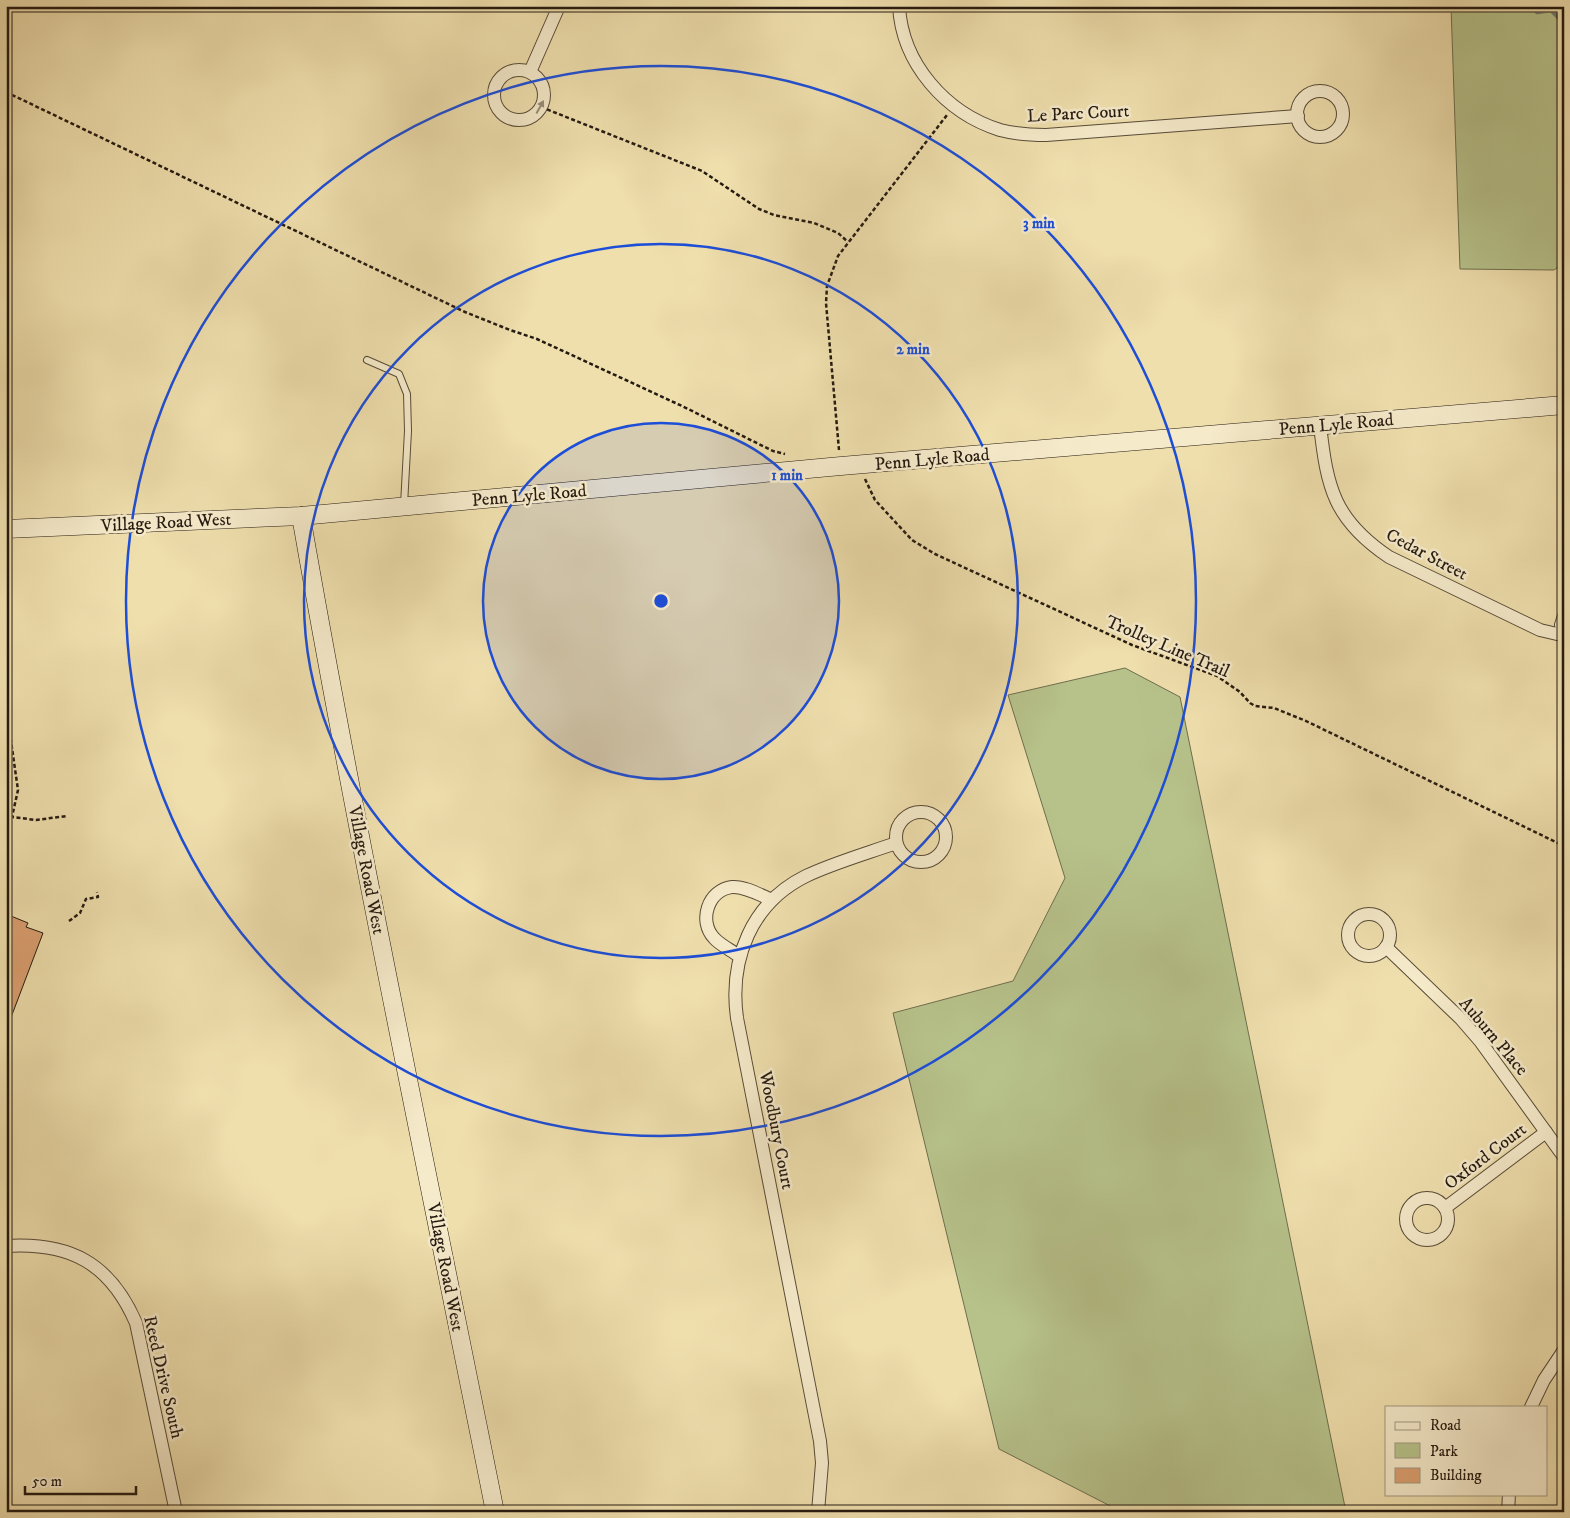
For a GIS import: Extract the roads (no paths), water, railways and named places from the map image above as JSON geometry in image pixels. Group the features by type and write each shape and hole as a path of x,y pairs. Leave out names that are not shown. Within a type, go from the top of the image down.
{"street":[{"path":"530,72 559,6"},
{"name":"Le Parc Court","path":"900,6 905,36 914,58 925,77 941,96 954,106 979,122 1001,130 1025,135 1046,135 1298,116"},
{"path":"522,70 530,72 538,78 543,86 544,99 534,116 516,121 502,114 496,106 494,89 497,82 503,76 512,71 522,70"},
{"name":"Penn Lyle Road","path":"301,516 841,466 1564,405"},
{"name":"Cedar Street","path":"1320,425 1325,469 1330,489 1340,509 1368,543 1388,557 1540,630 1563,634 1561,625 1564,616"},
{"name":"Village Road West","path":"6,529 301,516 320,632 496,1512"},
{"path":"916,812 931,814 940,820 946,834 943,850 937,857 928,862 919,862 906,858 896,843 897,828 902,820 916,812"},
{"name":"Woodbury Court","path":"818,1512 822,1463 820,1441 737,1018 734,1000 735,978 739,956 751,929 758,916 772,900 806,876 896,843"},
{"path":"739,956 712,937 707,928 706,917 708,907 713,898 722,891 732,887 743,888 772,900"},
{"name":"Auburn Place","path":"1386,948 1460,1019 1480,1041 1564,1157"},
{"name":"Oxford Court","path":"1445,1208 1546,1132"},
{"name":"Reed Drive South","path":"6,1246 31,1245 51,1247 68,1252 88,1262 106,1276 126,1300 136,1323 176,1512"},
{"path":"1531,1406 1544,1380 1564,1350"},
{"path":"1508,1512 1510,1496"}],"lane":[{"path":"366,360 399,374 407,394 408,431 404,506"}],"waterway":[{"path":"1532,6 1537,12 1551,10 1564,23"}]}
